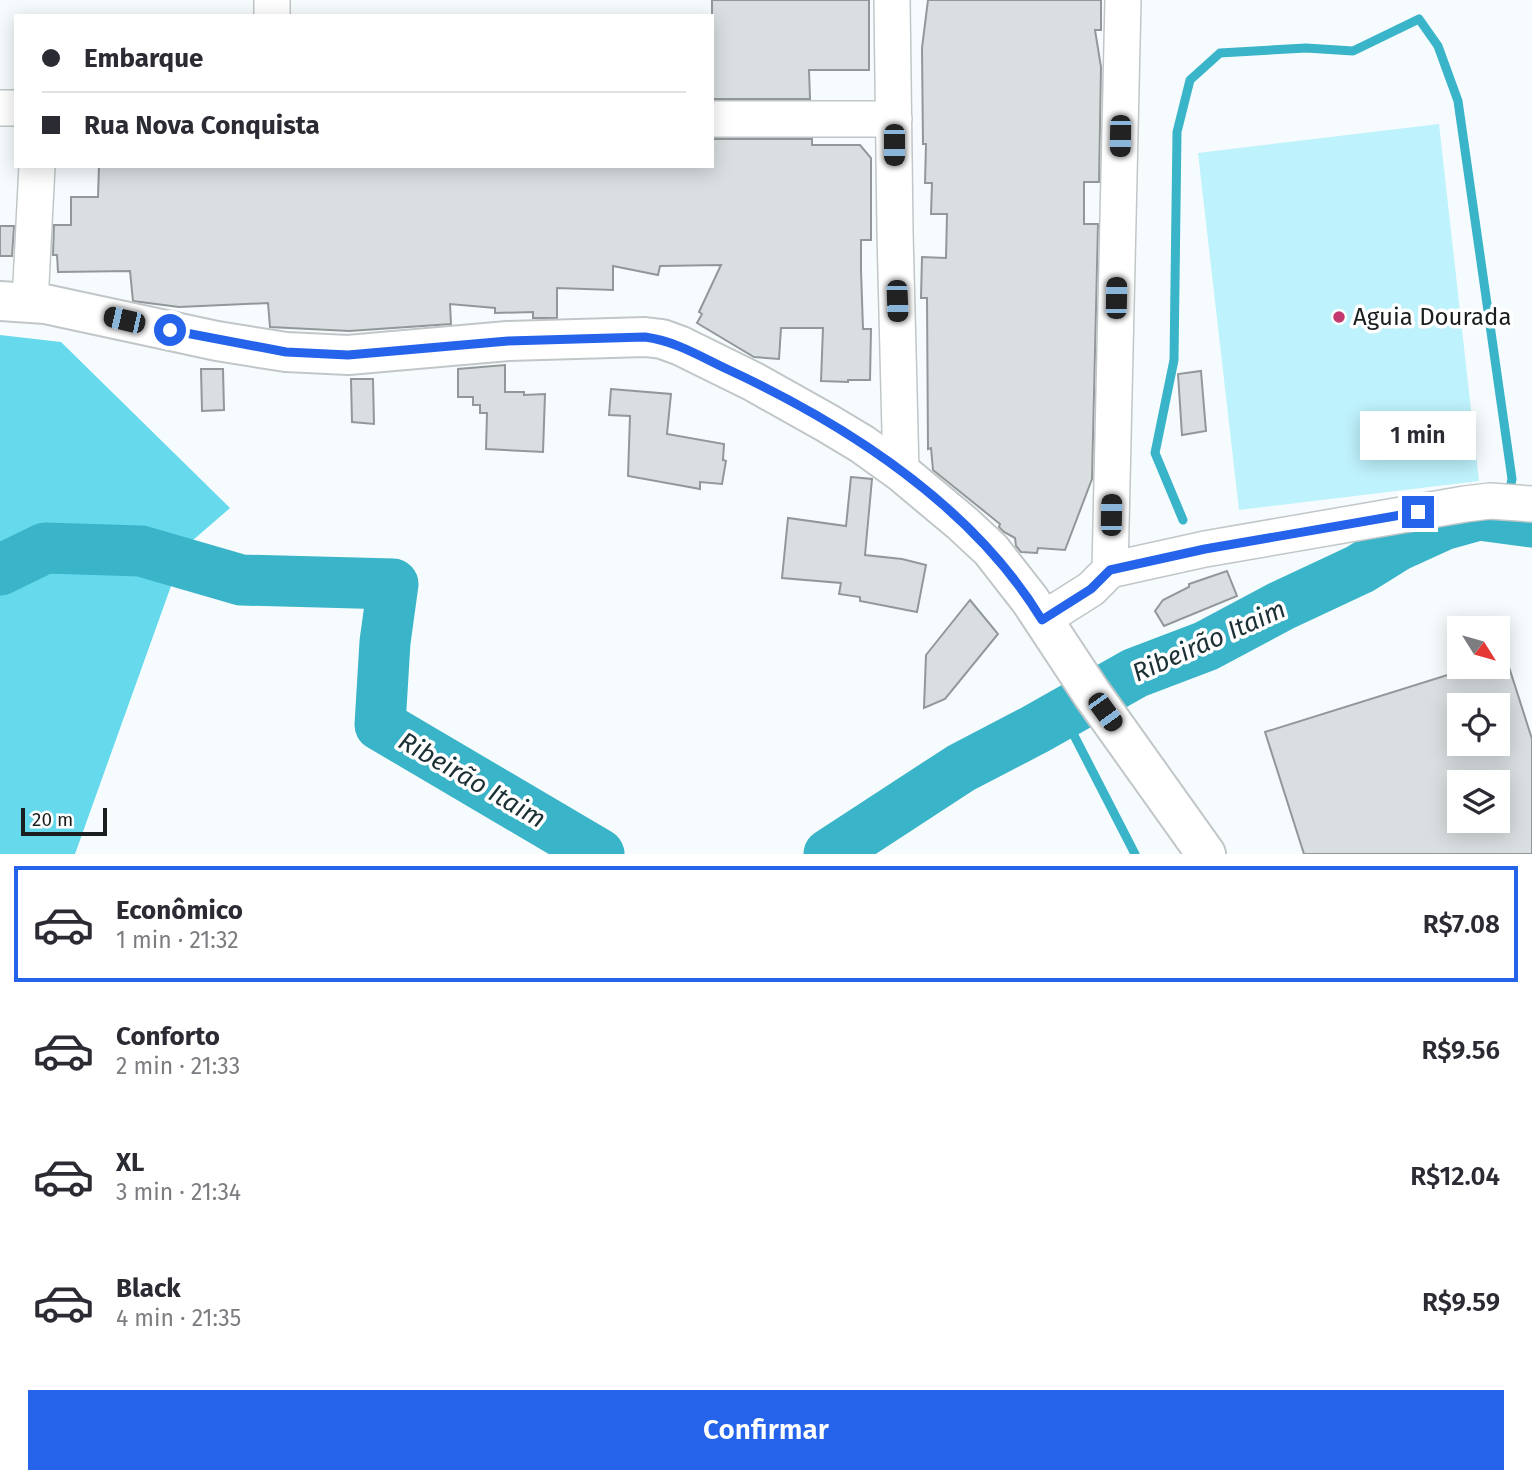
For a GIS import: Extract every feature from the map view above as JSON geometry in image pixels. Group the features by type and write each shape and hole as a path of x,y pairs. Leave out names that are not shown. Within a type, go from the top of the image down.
{"main road":[{"path":"15,302 45,303 217,341 286,352 348,355 508,341 645,337 681,346 754,382 862,444 901,472 991,550 1030,600 1206,854"}],"street":[{"path":"892,0 901,472"},
{"path":"1110,570 1123,0"},
{"path":"714,119 894,119"},
{"path":"15,302 37,168"},
{"path":"1042,620 1091,589 1110,570 1205,549 1465,504 1490,501 1532,504"}],"shaded area":[{"name":"Aguia Dourada","path":"1439,124 1479,481 1239,510 1198,153"},
{"path":"0,335 61,342 230,508 185,547 75,854 0,854"}],"building":[{"path":"712,0 869,0 869,70 809,70 810,99 714,99"},
{"path":"928,0 1101,0 1101,30 1095,30 1101,67 1099,182 1084,182 1084,224 1098,224 1092,479 1065,550 1038,548 1037,553 1021,552 1016,546 1015,538 1004,532 999,527 1000,524 933,470 931,448 928,449 927,298 921,298 922,257 946,258 947,214 931,214 932,183 925,183 922,48"},
{"path":"714,139 812,139 812,145 860,145 871,158 871,240 861,240 863,329 871,329 870,380 821,381 823,328 781,328 779,359 754,357 697,323 702,314 699,312 721,265 660,266 658,275 613,266 613,290 557,288 557,318 533,318 533,312 495,313 495,308 450,304 451,324 349,331 270,327 268,303 179,307 133,301 130,271 58,272 57,255 53,255 54,225 71,225 71,197 98,197 99,168 714,168"},
{"path":"0,226 14,226 12,256 0,256"},
{"path":"505,365 505,392 545,394 543,452 486,449 487,413 480,413 480,405 473,405 473,397 458,397 458,369"},
{"path":"201,369 223,369 224,410 202,411"},
{"path":"1201,371 1206,431 1182,435 1178,374"},
{"path":"351,379 373,379 374,424 352,422"},
{"path":"611,389 671,394 667,434 724,444 723,460 726,461 722,484 700,482 700,489 628,476 630,416 609,415"},
{"path":"851,477 872,479 865,555 926,565 917,612 839,594 841,583 782,578 788,518 846,526"},
{"path":"1227,571 1237,596 1164,626 1155,611 1163,600 1189,587 1189,584"},
{"path":"970,600 998,634 945,699 924,708 926,655"},
{"path":"1510,670 1532,739 1532,854 1304,854 1265,732 1447,675 1447,679 1510,679"}],"waterway":[{"path":"1183,520 1155,453 1174,360 1177,132 1190,80 1220,53 1306,48 1353,51 1419,19 1438,46 1458,101 1512,479 1509,494"},
{"name":"Ribeirão Itaim","path":"829,854 961,768 1135,673 1206,646 1281,606 1360,569 1397,546 1443,525 1479,515 1532,522"},
{"name":"Ribeirão Itaim","path":"0,570 45,548 141,551 241,580 393,584 385,642 380,725 599,854"},
{"path":"1063,714 1135,854"}],"place":[{"name":"Aguia Dourada","path":"1339,317"}],"route":[{"path":"170,330 286,352 348,355 508,341 645,337 681,346 828,423 901,472 991,550 1042,620 1091,589 1110,570 1205,549 1418,512"}]}
